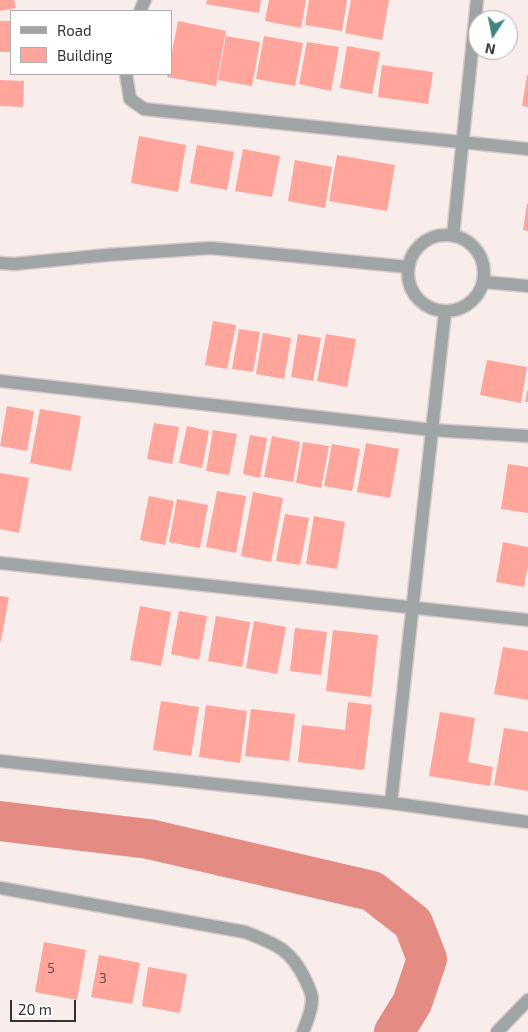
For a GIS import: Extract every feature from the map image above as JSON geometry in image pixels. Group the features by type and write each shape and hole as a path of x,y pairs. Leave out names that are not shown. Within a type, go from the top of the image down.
{"street":[{"path":"453,236 477,0"},
{"path":"126,75 130,99 144,109 528,149"},
{"path":"441,235 453,236 465,240 474,247 481,257 484,269 484,282 470,304 458,310 445,312 432,309 421,302 413,292 408,280 408,267 412,255 429,238 441,235"},
{"path":"0,263 14,264 211,248 408,267"},
{"path":"484,282 528,286"},
{"path":"391,803 445,312"},
{"path":"0,381 432,430 528,436"},
{"path":"0,563 528,620"},
{"path":"0,762 391,803 528,822"},
{"path":"0,888 245,932 270,941 294,960 312,996 310,1014 303,1032"},
{"path":"497,1032 528,1000"}],"building":[{"path":"0,0 14,0 16,8 0,11"},
{"path":"207,0 261,0 259,13 206,4"},
{"path":"269,0 306,0 301,28 265,21"},
{"path":"309,0 347,0 342,31 305,25"},
{"path":"351,0 389,0 382,40 345,33"},
{"path":"0,21 10,21 10,52 0,52"},
{"path":"178,21 226,31 216,86 167,77 168,75 172,75 172,52"},
{"path":"226,36 260,42 252,86 218,80"},
{"path":"264,36 303,43 295,86 256,79"},
{"path":"307,42 339,47 331,91 299,84"},
{"path":"347,46 380,52 372,94 340,88"},
{"path":"382,65 433,72 428,104 378,97"},
{"path":"528,75 528,107 522,106"},
{"path":"0,80 24,81 23,107 0,106"},
{"path":"139,136 186,145 178,192 131,183"},
{"path":"197,145 234,152 227,190 190,183"},
{"path":"243,149 280,156 272,197 235,191"},
{"path":"337,155 395,165 387,211 329,201"},
{"path":"295,160 332,167 325,208 288,201"},
{"path":"528,204 528,231 523,230"},
{"path":"213,321 236,325 227,369 205,365"},
{"path":"239,329 260,332 253,372 232,369"},
{"path":"263,333 291,338 284,379 256,374"},
{"path":"298,334 321,338 313,381 291,377"},
{"path":"326,334 356,339 347,387 317,381"},
{"path":"487,360 527,367 521,403 480,395"},
{"path":"527,391 528,402 525,402"},
{"path":"7,406 34,411 27,451 0,446"},
{"path":"40,409 81,416 71,471 30,463"},
{"path":"154,423 179,427 172,464 147,459"},
{"path":"187,426 209,431 202,468 179,463"},
{"path":"213,430 237,434 229,475 206,471"},
{"path":"250,435 267,438 260,478 243,474"},
{"path":"272,436 300,442 293,482 264,477"},
{"path":"303,442 329,446 321,488 296,483"},
{"path":"366,443 399,449 390,498 357,492"},
{"path":"332,444 360,449 352,491 324,486"},
{"path":"508,464 528,467 528,513 501,509"},
{"path":"0,473 29,478 19,533 0,529"},
{"path":"217,491 246,496 236,553 206,547"},
{"path":"253,492 283,498 271,562 241,556"},
{"path":"149,496 174,501 165,545 140,540"},
{"path":"177,499 208,505 200,548 169,542"},
{"path":"285,514 309,518 300,565 276,561"},
{"path":"314,516 345,522 337,569 306,564"},
{"path":"503,542 528,547 528,565 524,587 496,582"},
{"path":"0,596 9,597 1,641 0,641"},
{"path":"140,606 171,612 161,666 130,660"},
{"path":"179,611 207,616 199,660 171,654"},
{"path":"216,616 250,622 242,667 208,661"},
{"path":"254,621 286,627 277,674 246,668"},
{"path":"295,628 327,632 321,675 290,671"},
{"path":"333,630 378,635 371,697 326,691"},
{"path":"503,647 528,651 528,700 494,694"},
{"path":"161,701 199,707 191,756 153,750"},
{"path":"348,702 372,705 364,770 298,762 302,725 345,730"},
{"path":"206,705 247,711 240,763 199,757"},
{"path":"251,709 295,714 289,761 245,756"},
{"path":"440,712 475,718 468,762 493,767 490,786 429,776"},
{"path":"504,728 528,732 528,791 494,785"},
{"path":"44,942 86,950 77,1000 35,992"},
{"path":"99,955 140,963 132,1004 91,997"},
{"path":"148,967 187,974 180,1013 142,1006"}],"waterway":[{"path":"0,821 149,839 372,891 413,923 427,959 412,1003 394,1032"}]}
